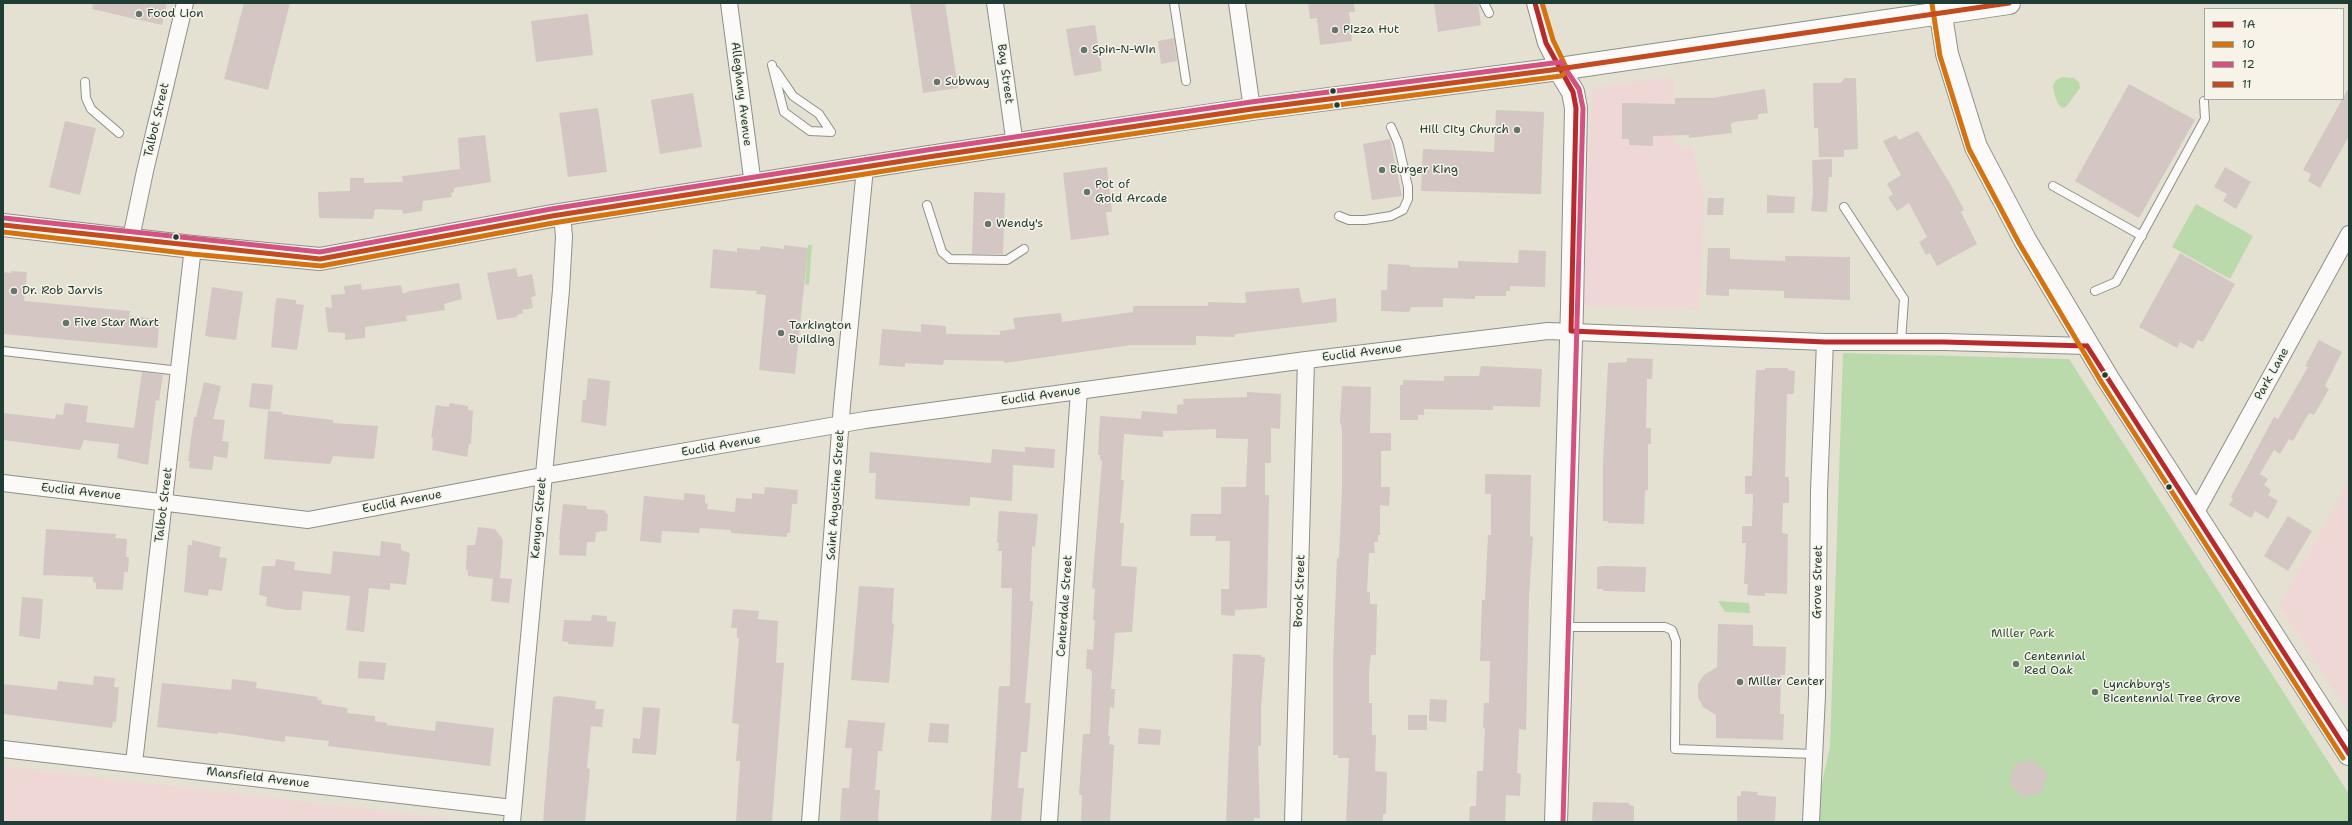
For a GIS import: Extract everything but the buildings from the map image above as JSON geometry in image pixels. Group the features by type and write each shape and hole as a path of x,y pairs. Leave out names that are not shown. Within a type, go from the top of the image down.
{"main road":[{"path":"3,225 131,238 193,247 320,259 562,214 1252,109 1559,69 1940,8 2009,3"},
{"path":"1940,8 1947,54 1976,147 2025,240 2087,346 2349,754"},
{"path":"1556,822 1563,627 1576,108 1573,92 1559,69"}],"street":[{"name":"Talbot Street","path":"131,238 185,3"},
{"name":"Alleghany Avenue","path":"729,3 753,185"},
{"name":"Bay Street","path":"995,3 1015,145"},
{"path":"1237,3 1252,109"},
{"path":"1535,3 1546,43 1559,69"},
{"name":"Saint Augustine Street","path":"810,822 841,425 865,168"},
{"name":"Kenyon Street","path":"512,815 542,476 561,290 564,237 562,214"},
{"name":"Park Lane","path":"2194,514 2349,234"},
{"name":"Talbot Street","path":"134,763 193,247"},
{"name":"Euclid Avenue","path":"3,483 165,501 308,520 542,476 841,425 1306,360 1548,331 1825,342 2087,346"},
{"name":"Grove Street","path":"1810,822 1817,695 1819,491 1825,342"},
{"name":"Brook Street","path":"1293,822 1306,360"},
{"name":"Centerdale Street","path":"1049,822 1079,391"},
{"name":"Mansfield Avenue","path":"3,749 134,763 512,815"}],"lane":[{"path":"1174,3 1186,81"},
{"path":"1484,3 1489,13"},
{"path":"772,66 793,96 818,114 831,132 810,131 784,112 772,66"},
{"path":"85,82 86,98 91,109 119,133"},
{"path":"2095,291 2116,282 2205,119 2204,100"},
{"path":"1339,216 1349,220 1365,220 1391,216 1403,210 1408,199 1408,187 1398,143 1391,127"},
{"path":"2053,186 2142,236"},
{"path":"927,205 942,252 950,259 1007,260 1024,249"},
{"path":"1844,207 1904,299 1900,342"},
{"path":"3,351 180,371"},
{"path":"1563,627 1665,627 1672,630 1676,641 1674,749 1814,754"}],"shaded area":[{"path":"1673,77 1674,144 1693,149 1704,197 1700,310 1583,306 1592,90 1609,85"},
{"path":"2349,480 2349,714 2279,606"},
{"path":"3,766 477,822 3,822"}],"green space":[{"path":"2062,77 2074,78 2079,82 2080,88 2066,107 2062,108 2058,104 2053,86 2056,80"},
{"path":"2196,204 2253,236 2230,279 2172,247"},
{"path":"808,245 812,245 809,285 805,284"},
{"name":"Miller Park","path":"1843,353 2069,359 2349,794 2349,822 1816,822 1816,811 1830,746"},
{"path":"1718,601 1749,603 1750,613 1725,612"}],"transit line":[{"name":"1A","path":"1535,3 1546,43 1573,92 1576,108 1571,331"},
{"name":"10","path":"3,232 192,254 321,266 553,223 929,164 1253,116 1561,76 1565,73 1566,67 1553,40 1542,3"},
{"name":"11","path":"3,225 320,259 552,216 928,157 1252,109 1559,69 2009,3"},
{"name":"10","path":"1932,4 1940,56 1969,149 2019,243 2102,383 2343,758"},
{"name":"12","path":"4,218 320,252 551,209 927,150 1251,102 1561,62 1579,89 1583,108 1563,822"},
{"name":"1A","path":"1571,331 1825,342 1944,342 2087,346"},
{"name":"1A","path":"2087,346 2349,754"}],"place":[{"name":"Food Lion","path":"139,14"},
{"name":"Pizza Hut","path":"1335,30"},
{"name":"Spin-N-Win","path":"1084,50"},
{"name":"Subway","path":"937,82"},
{"name":"Hill City Church","path":"1517,130"},
{"name":"Burger King","path":"1382,170"},
{"name":"Pot of Gold Arcade","path":"1087,192"},
{"name":"Wendy's","path":"988,224"},
{"name":"Dr. Rob Jarvis","path":"14,291"},
{"name":"Five Star Mart","path":"66,323"},
{"name":"Tarkington Building","path":"781,333"},
{"name":"Centennial Red Oak","path":"2016,664"},
{"name":"Miller Center","path":"1740,682"},
{"name":"Lynchburg's Bicentennial Tree Grove","path":"2095,692"}]}
